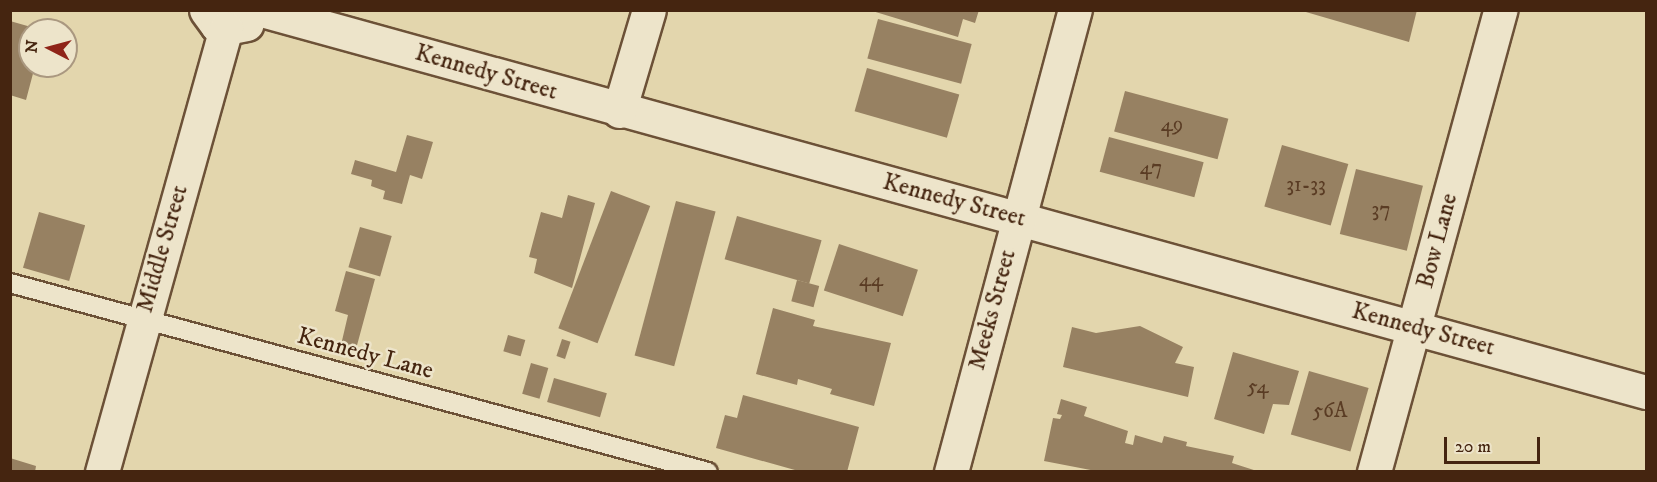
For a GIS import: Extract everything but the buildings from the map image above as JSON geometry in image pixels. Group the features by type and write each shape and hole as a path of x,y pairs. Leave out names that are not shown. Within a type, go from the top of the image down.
{"street":[{"path":"216,19 247,24 257,10"},
{"name":"Kennedy Street","path":"262,10 619,111 1018,218 1647,392"},
{"path":"619,111 649,10"},
{"name":"Meeks Street","path":"951,471 1075,10"},
{"name":"Bow Lane","path":"1374,471 1500,10"},
{"name":"Middle Street","path":"102,471 143,320 216,19"}],"lane":[{"name":"Kennedy Lane","path":"10,283 708,471"}]}
